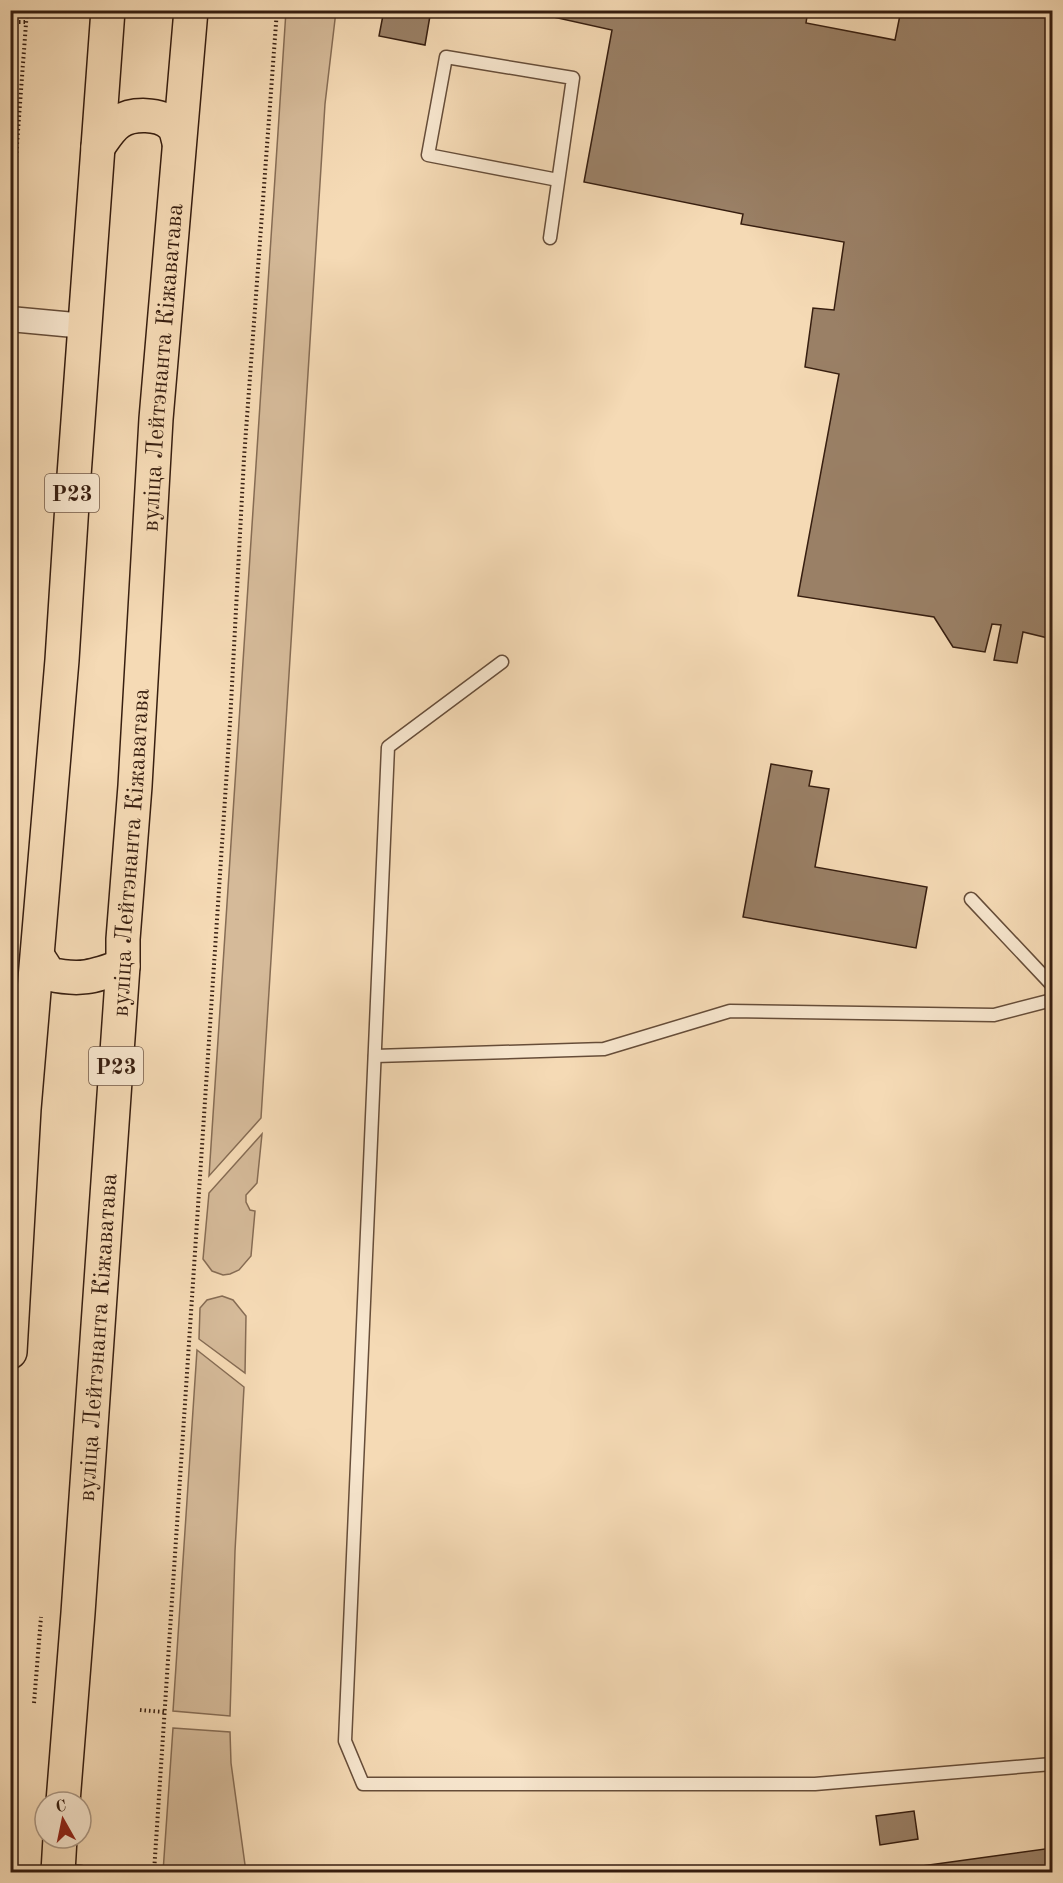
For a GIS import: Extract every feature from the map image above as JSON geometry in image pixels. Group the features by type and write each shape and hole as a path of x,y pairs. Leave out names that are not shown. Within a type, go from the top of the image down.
{"main road":[{"name":"Р23","path":"10,1352 24,1109 63,660 108,10"},
{"name":"вуліца Лейтэнанта Кіжаватава","path":"64,1790 135,786 156,408 191,10"},
{"path":"98,147 117,123 126,118 140,116 152,116 170,123 176,130 179,142"},
{"path":"38,957 49,974 71,979 98,975 123,966"}],"street":[{"path":"10,319 85,326"}],"lane":[{"path":"550,238 573,78 446,57 428,155 558,180"},
{"path":"502,662 388,747 345,1741 363,1784 815,1784 1053,1764"},
{"path":"971,899 1053,985"},
{"path":"375,1056 604,1049 730,1011 994,1015 1053,1000"}],"path":[{"path":"10,238 27,10"},
{"path":"154,1872 229,747 244,458 277,10"},
{"path":"10,22 27,22"},
{"path":"34,1703 41,1617"},
{"path":"140,1710 165,1712"}],"shaded area":[{"path":"286,11 336,11 325,104 261,1118 209,1176"},
{"path":"262,1134 257,1183 246,1195 246,1202 250,1210 255,1211 251,1256 239,1270 223,1275 212,1271 203,1259 209,1193"},
{"path":"222,1296 233,1300 246,1316 245,1373 199,1339 200,1308 207,1300"},
{"path":"197,1350 244,1387 235,1551 230,1716 173,1711"},
{"path":"173,1728 230,1732 231,1763 246,1872 163,1872"}],"building":[{"path":"384,10 431,10 425,45 379,36"},
{"path":"522,10 808,10 806,23 895,40 901,10 1052,10 1052,639 1023,632 1017,663 994,660 1001,625 992,624 985,652 953,647 934,617 798,596 839,374 805,367 813,308 834,310 844,242 741,224 743,214 584,182 612,30"},
{"path":"771,764 812,771 809,786 829,789 815,867 927,887 916,948 743,917"},
{"path":"914,1811 918,1839 880,1845 876,1816"},
{"path":"1052,1848 1052,1872 878,1872"}]}
